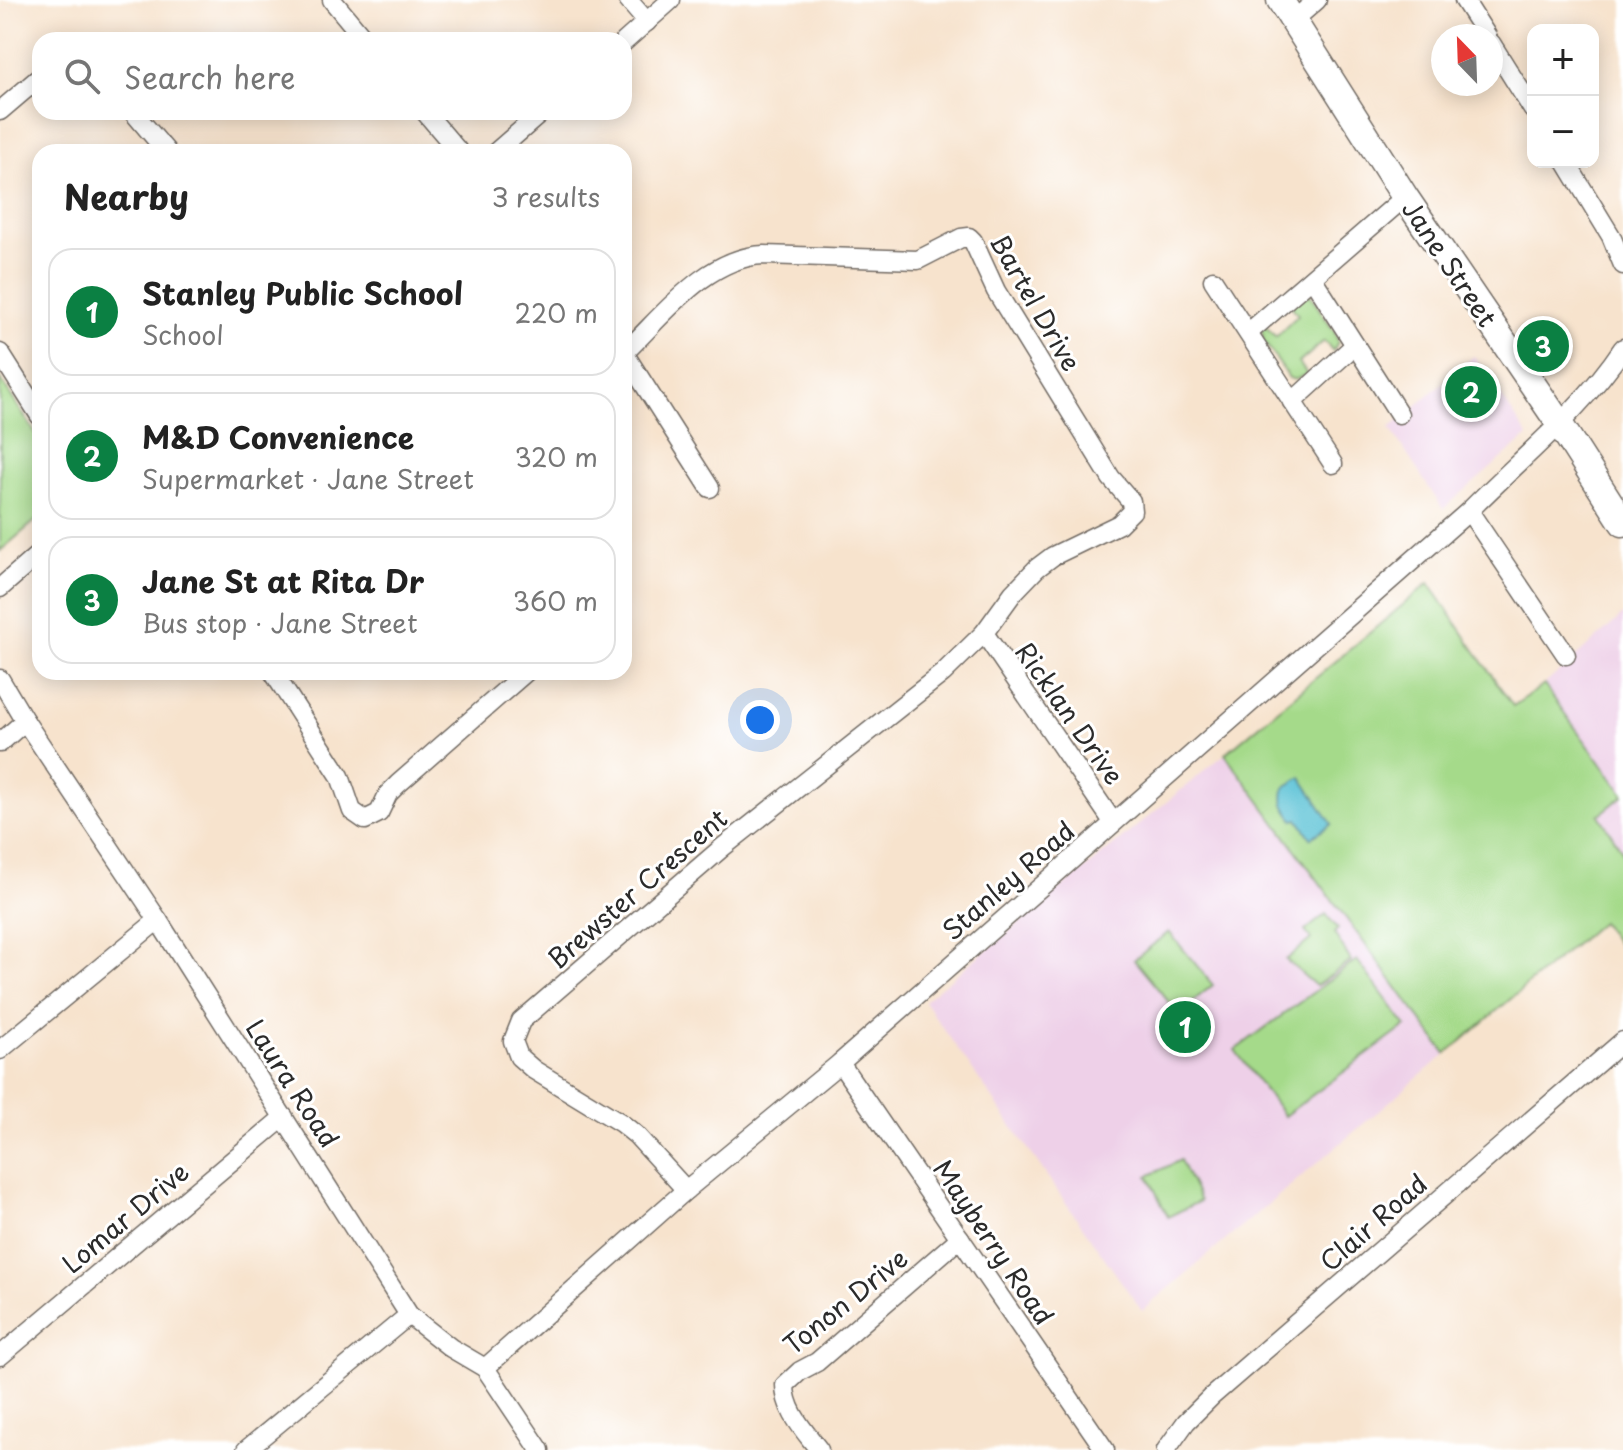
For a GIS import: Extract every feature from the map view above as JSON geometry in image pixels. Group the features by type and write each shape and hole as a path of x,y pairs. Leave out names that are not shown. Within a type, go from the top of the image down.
{"main road":[{"name":"Jane Street","path":"1287,10 1405,197 1623,523"}],"street":[{"path":"332,0 358,32"},
{"path":"628,0 647,22"},
{"path":"632,35 671,0"},
{"path":"1287,10 1317,0"},
{"path":"1464,0 1479,24"},
{"path":"1503,62 1527,100"},
{"path":"0,111 32,84"},
{"path":"140,120 160,144"},
{"path":"432,120 452,144"},
{"path":"505,144 533,120"},
{"path":"1570,168 1611,236 1623,265"},
{"path":"1248,333 1405,197"},
{"name":"Bartel Drive","path":"632,345 699,281 745,257 918,260 969,237 996,291 1111,478 1131,501 1132,511 1119,524 1053,556 1037,568 1013,593 984,633"},
{"path":"1313,279 1399,414"},
{"path":"1213,280 1333,464"},
{"path":"1292,402 1355,345"},
{"name":"Stanley Road","path":"485,1368 686,1190 840,1063 1469,511 1538,447 1606,372 1623,348"},
{"path":"0,353 32,403"},
{"path":"632,366 710,488"},
{"path":"1469,511 1566,655"},
{"path":"0,588 32,560"},
{"name":"Ricklan Drive","path":"984,633 1113,822"},
{"name":"Brewster Crescent","path":"686,1190 636,1135 621,1123 534,1070 519,1057 513,1041 521,1021 723,847 943,673 984,633"},
{"name":"Laura Road","path":"0,679 158,920 409,1315 451,1348 485,1368 540,1450"},
{"path":"278,680 340,776 352,811 365,820 379,813 388,794 398,784 517,680"},
{"path":"0,743 25,721"},
{"path":"0,1050 158,920"},
{"name":"Clair Road","path":"1166,1450 1186,1422 1207,1401 1623,1041"},
{"name":"Mayberry Road","path":"840,1063 1105,1450"},
{"name":"Lomar Drive","path":"0,1356 284,1117"},
{"name":"Tonon Drive","path":"819,1450 790,1412 785,1385 800,1371 817,1362 960,1238"},
{"path":"246,1450 409,1315"}],"shaded area":[{"path":"1474,356 1528,436 1443,509 1390,428"},
{"path":"1623,615 1623,793 1544,685"},
{"path":"1225,754 1446,1054 1142,1311 924,1001"},
{"path":"1623,796 1623,852 1599,814"}],"green space":[{"path":"1307,290 1338,342 1333,351 1324,341 1299,363 1307,374 1295,380 1289,378 1263,340 1262,329 1265,326 1276,337 1298,315 1290,304"},
{"path":"0,379 32,428 32,524 0,551"},
{"path":"1429,583 1513,706 1544,685 1623,793 1599,815 1623,852 1623,952 1601,922 1446,1054 1225,754"},
{"path":"1326,914 1338,929 1334,933 1351,961 1316,986 1286,960 1311,939 1305,931"},
{"path":"1169,932 1213,985 1178,1013 1134,960"},
{"path":"1357,960 1406,1026 1284,1116 1235,1050"},
{"path":"1180,1160 1200,1201 1168,1217 1148,1176"}],"water":[{"path":"1301,777 1332,824 1311,838 1298,819 1294,820 1283,801 1285,787"}],"place":[{"name":"Jane St at Rita Dr","path":"1543,346"},
{"name":"M&D Convenience","path":"1471,392"},
{"name":"Stanley Public School","path":"1185,1027"}]}
